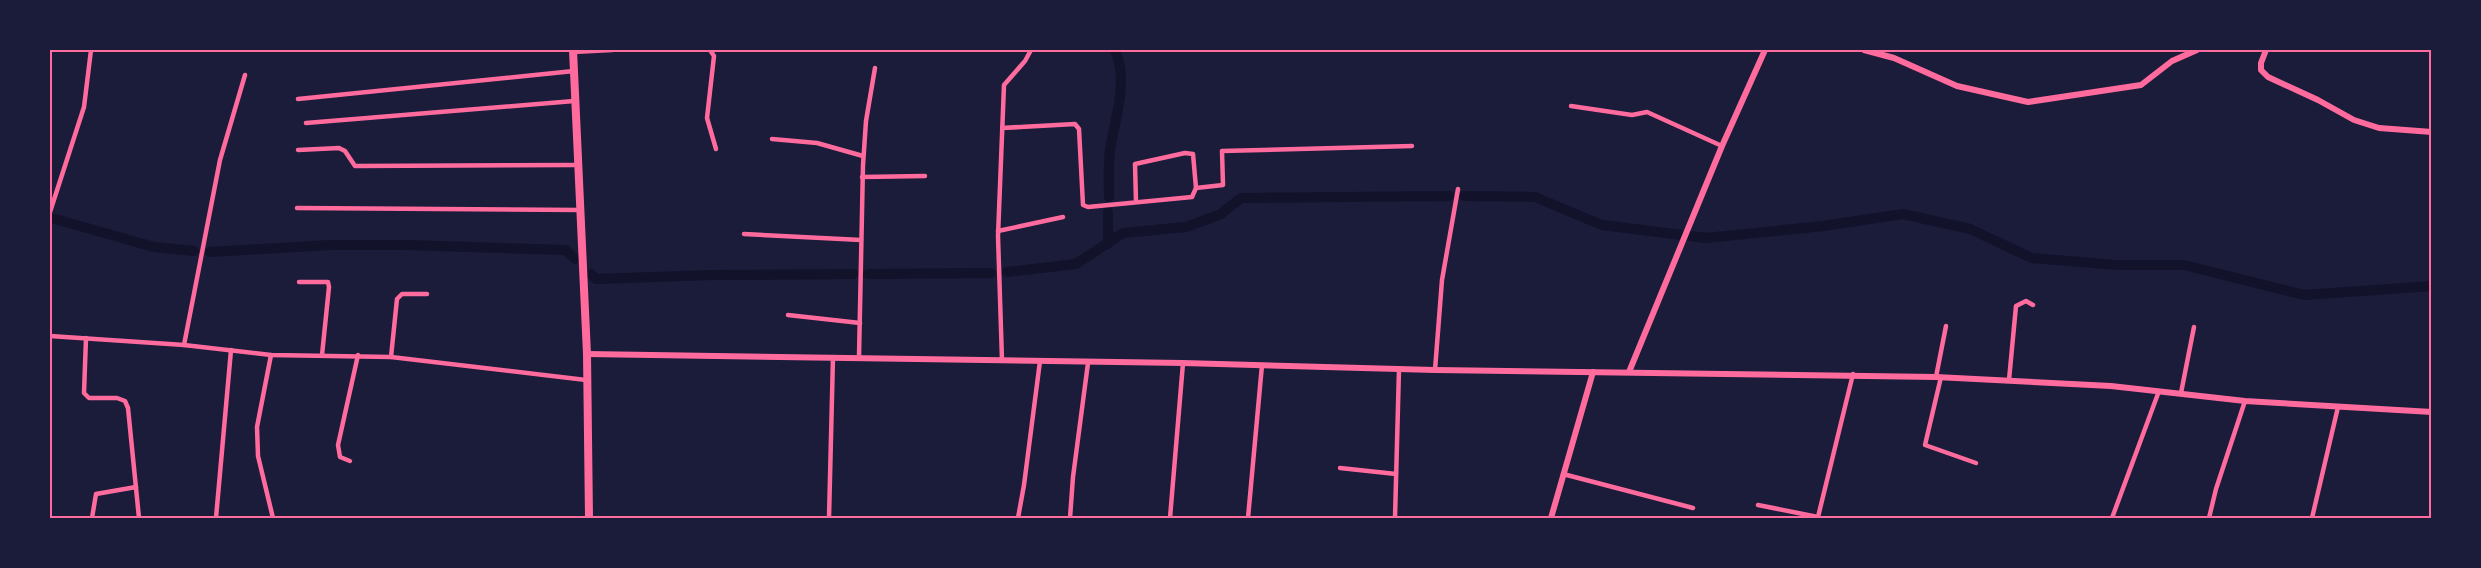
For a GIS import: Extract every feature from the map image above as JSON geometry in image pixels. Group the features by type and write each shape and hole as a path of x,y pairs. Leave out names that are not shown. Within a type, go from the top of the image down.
{"main road":[{"path":"573,51 587,354 589,519"}],"street":[{"path":"50,212 84,107 91,50"},
{"path":"573,51 612,50"},
{"path":"710,50 714,56 707,118 716,149"},
{"path":"1002,360 998,231 1004,85 1025,61 1031,50"},
{"path":"1629,372 1722,146 1765,50"},
{"path":"1864,50 1894,58 1957,86 2028,102 2140,85 2172,61 2197,50"},
{"path":"2266,50 2261,70 2268,77 2354,120 2379,128 2432,132"},
{"path":"859,357 863,156 875,68"},
{"path":"298,99 574,71"},
{"path":"184,345 220,160 245,75"},
{"path":"306,123 574,101"},
{"path":"1571,106 1632,115 1647,112 1722,146"},
{"path":"1002,128 1075,124 1079,129 1083,205 1088,207 1192,197 1196,188 1192,154 1185,153 1135,164 1136,202"},
{"path":"772,139 817,143 863,156"},
{"path":"1196,188 1222,185 1222,151 1412,146"},
{"path":"298,150 339,148 345,151 355,166 577,165"},
{"path":"862,177 925,177"},
{"path":"1435,370 1442,280 1458,189"},
{"path":"297,208 580,210"},
{"path":"998,231 1063,217"},
{"path":"744,234 861,240"},
{"path":"299,282 328,282 330,287 322,355"},
{"path":"391,357 397,299 402,294 427,294"},
{"path":"2009,380 2016,306 2026,301 2033,305"},
{"path":"788,315 860,323"},
{"path":"1946,326 1939,377 1925,445 1976,463"},
{"path":"2181,393 2194,327"},
{"path":"50,336 184,345 271,354 391,357 586,380"},
{"path":"86,338 84,393 89,398 117,398 125,401 128,408 139,519"},
{"path":"216,519 231,350"},
{"path":"271,354 257,427 258,456 273,519"},
{"path":"587,354 1183,363 1435,370 1853,374 2111,386 2245,401 2432,412"},
{"path":"350,461 340,457 338,445 358,356"},
{"path":"829,519 833,357"},
{"path":"1018,519 1040,361"},
{"path":"1070,519 1073,477 1088,363"},
{"path":"1170,519 1183,363"},
{"path":"1248,519 1262,365"},
{"path":"1395,519 1399,369"},
{"path":"1551,519 1593,372"},
{"path":"1758,505 1818,518 1853,374"},
{"path":"2112,519 2159,391"},
{"path":"2209,519 2216,489 2245,401"},
{"path":"2312,519 2338,407"},
{"path":"1340,468 1396,474"},
{"path":"1563,474 1693,508"},
{"path":"92,519 96,494 136,487"},
{"path":"1799,519 1808,515"}],"waterway":[{"path":"1109,197 1110,150 1121,87 1121,74 1115,50"},
{"path":"1007,272 1076,264 1123,233 1186,227 1221,214 1241,198 1449,196"},
{"path":"1464,196 1535,197 1602,225 1706,238 1823,226 1903,214 1970,229 2032,258 2116,265 2184,265 2304,295 2432,286"},
{"path":"1108,212 1108,244"},
{"path":"55,219 154,247 194,251"},
{"path":"210,252 330,245 405,245 566,250 575,259"},
{"path":"868,274 991,273"},
{"path":"591,274 596,279 853,274"}]}
